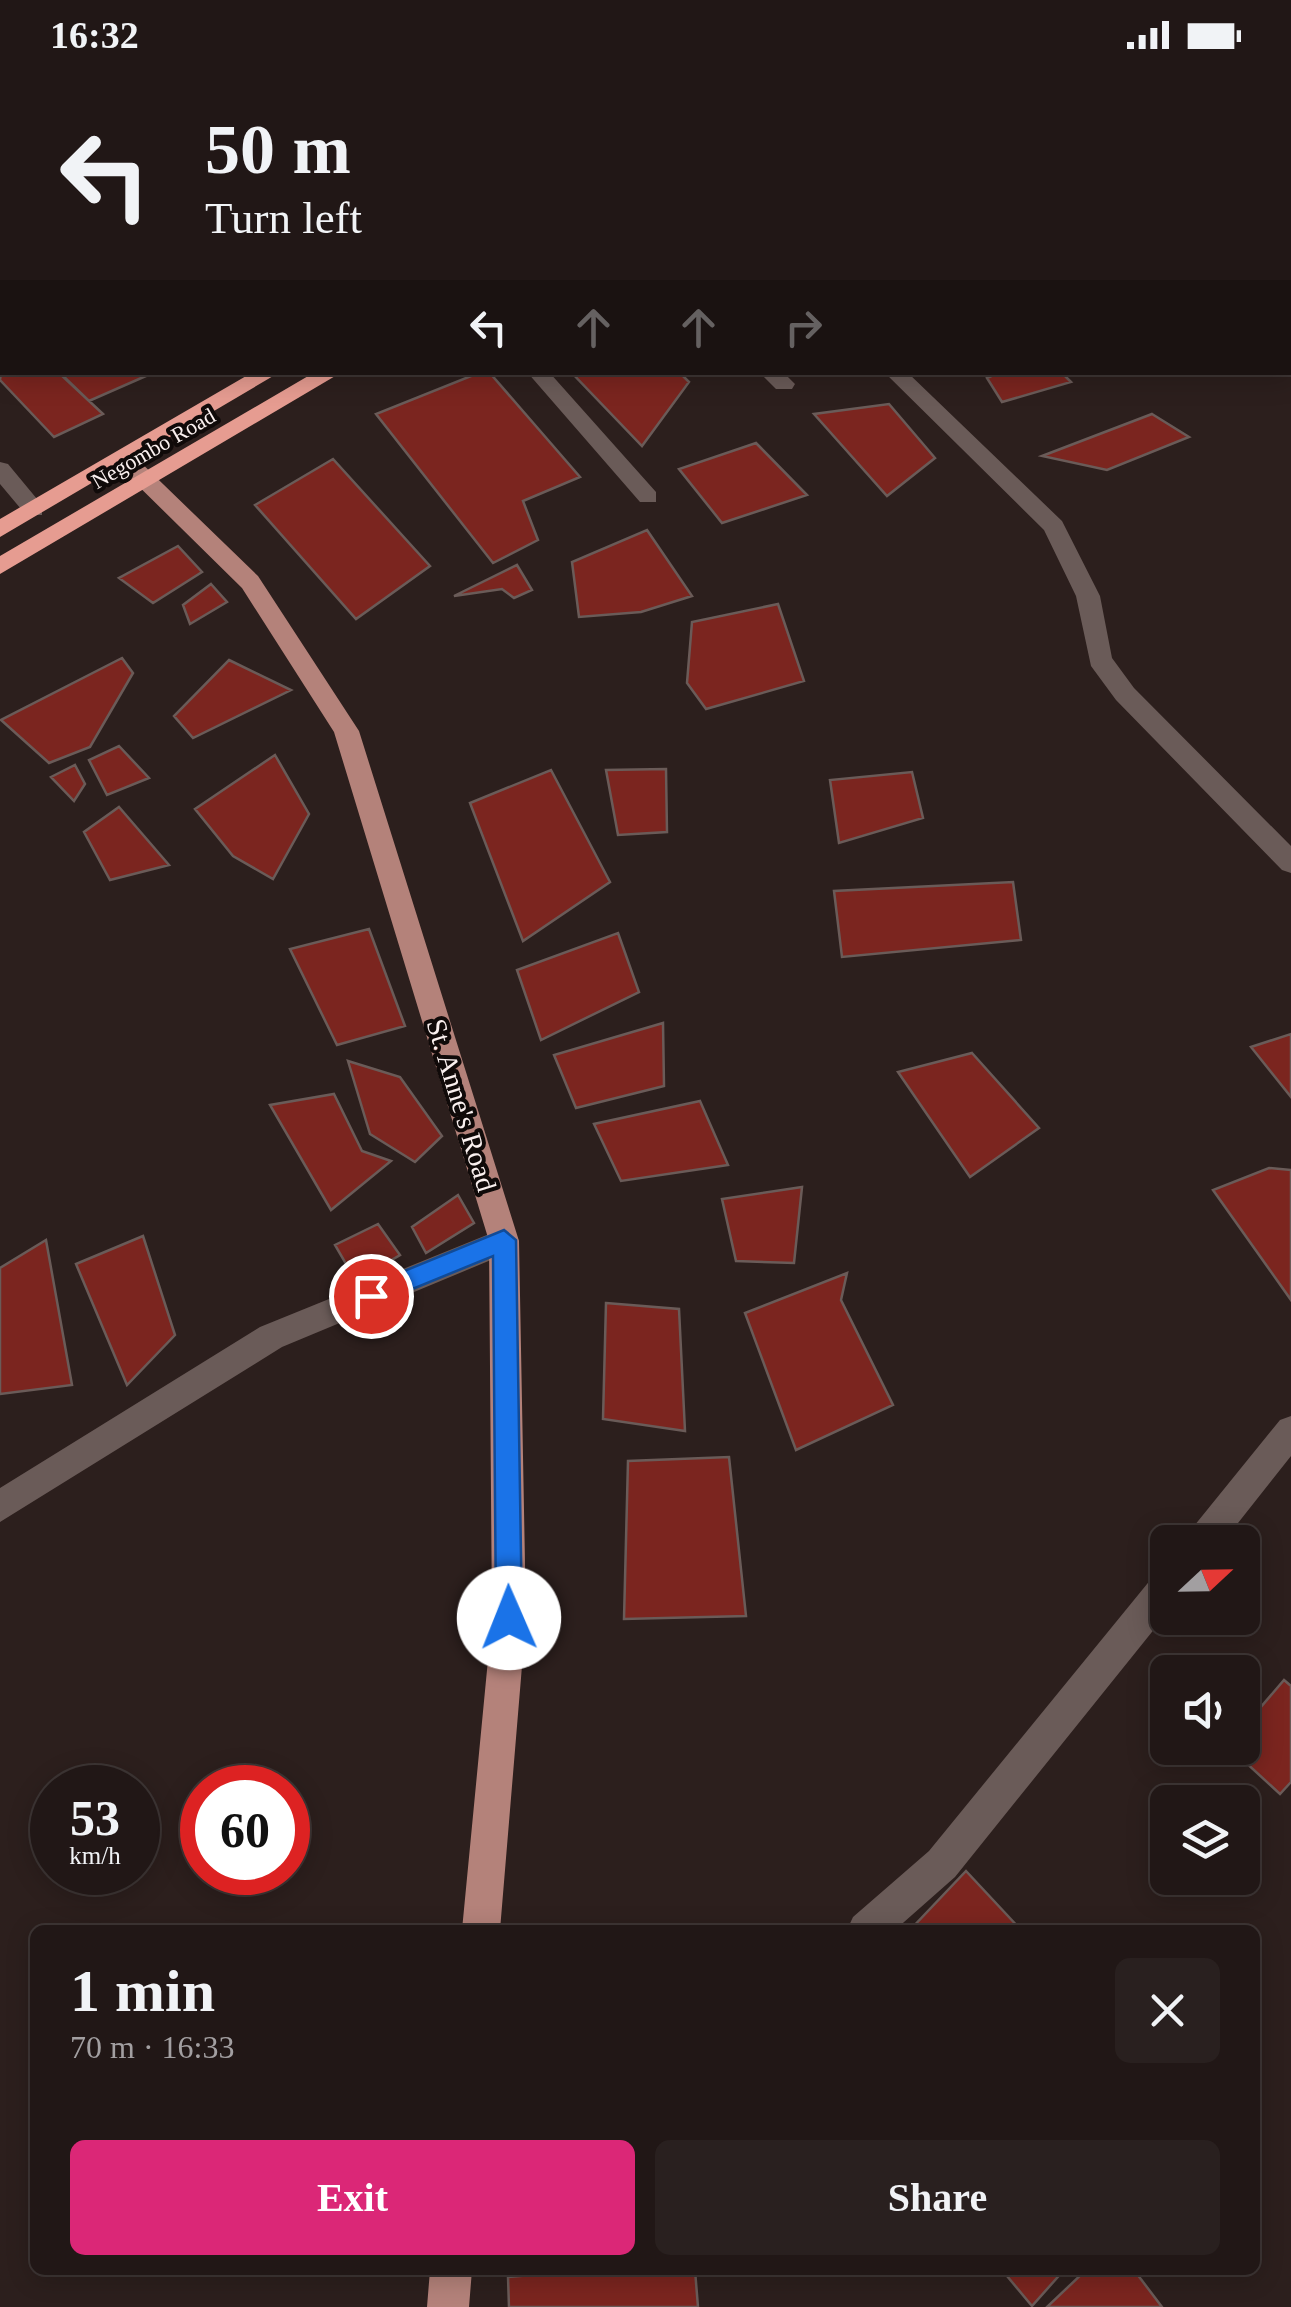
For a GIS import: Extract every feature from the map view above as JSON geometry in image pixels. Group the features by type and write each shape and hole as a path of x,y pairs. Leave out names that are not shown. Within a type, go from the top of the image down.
{"highway":[{"name":"Negombo Road","path":"0,529 265,375"},
{"name":"Negombo Road","path":"0,566 327,375"}],"main road":[{"name":"St. Anne's Road","path":"124,459 250,582 346,731 504,1240 509,1618 482,1925"}],"street":[{"path":"540,375 648,497"},
{"path":"897,375 1054,526 1088,596 1100,660 1125,694 1291,863"},
{"path":"0,469 34,510"},
{"path":"0,1506 271,1337 504,1240"},
{"path":"1216,1525 1291,1432"},
{"path":"872,1925 942,1864 1150,1607"}],"building":[{"path":"1,375 61,375 103,414 54,437 0,380"},
{"path":"62,375 148,375 89,401"},
{"path":"474,375 492,375 580,477 523,501 538,540 493,563 376,414"},
{"path":"574,375 682,375 689,382 642,446"},
{"path":"1064,375 1071,382 1002,402 987,378"},
{"path":"889,404 935,458 887,496 814,414"},
{"path":"1152,414 1189,437 1107,470 1042,456"},
{"path":"756,443 807,495 722,523 679,469"},
{"path":"333,459 430,566 356,619 255,505"},
{"path":"647,530 692,596 641,612 579,617 572,562"},
{"path":"178,546 202,572 153,603 119,578"},
{"path":"517,565 532,590 514,598 502,589 454,596"},
{"path":"211,584 227,602 190,624 183,605"},
{"path":"778,604 804,681 706,709 687,683 692,622"},
{"path":"122,658 133,673 90,747 49,763 1,720"},
{"path":"229,660 291,690 193,738 174,716"},
{"path":"119,746 149,778 107,795 89,760"},
{"path":"275,755 309,814 273,879 233,856 195,809"},
{"path":"75,765 85,784 74,801 51,777"},
{"path":"666,769 667,832 618,835 606,770"},
{"path":"551,770 610,882 523,941 470,803"},
{"path":"912,772 923,818 839,843 830,780"},
{"path":"119,807 169,865 110,880 84,832"},
{"path":"1013,882 1021,940 842,957 834,891"},
{"path":"369,929 405,1026 337,1045 290,949"},
{"path":"618,933 639,992 541,1040 517,970"},
{"path":"663,1023 664,1086 576,1108 554,1055"},
{"path":"1291,1034 1291,1097 1251,1047"},
{"path":"972,1053 1039,1128 970,1177 898,1072"},
{"path":"348,1061 400,1077 442,1136 415,1162 370,1134"},
{"path":"334,1094 362,1151 391,1161 331,1210 270,1105"},
{"path":"700,1101 728,1165 621,1181 594,1124"},
{"path":"1269,1168 1291,1170 1291,1300 1213,1190"},
{"path":"802,1187 794,1263 736,1261 722,1199"},
{"path":"458,1195 474,1223 426,1253 412,1227"},
{"path":"378,1224 400,1255 356,1281 335,1245"},
{"path":"143,1236 175,1335 127,1385 76,1264"},
{"path":"46,1240 72,1385 0,1394 0,1268"},
{"path":"847,1273 841,1300 893,1405 796,1450 745,1313"},
{"path":"606,1303 679,1309 685,1431 603,1419"},
{"path":"729,1457 746,1616 624,1619 628,1461"},
{"path":"1284,1680 1291,1686 1291,1782 1280,1794 1248,1765 1260,1765 1260,1708"},
{"path":"966,1871 1016,1925 915,1925"},
{"path":"695,2275 698,2307 509,2307 508,2277"},
{"path":"1006,2275 1060,2275 1032,2306"},
{"path":"1081,2275 1138,2275 1162,2307 1047,2307"}],"route":[{"path":"371,1296 504,1240 509,1618"}]}
